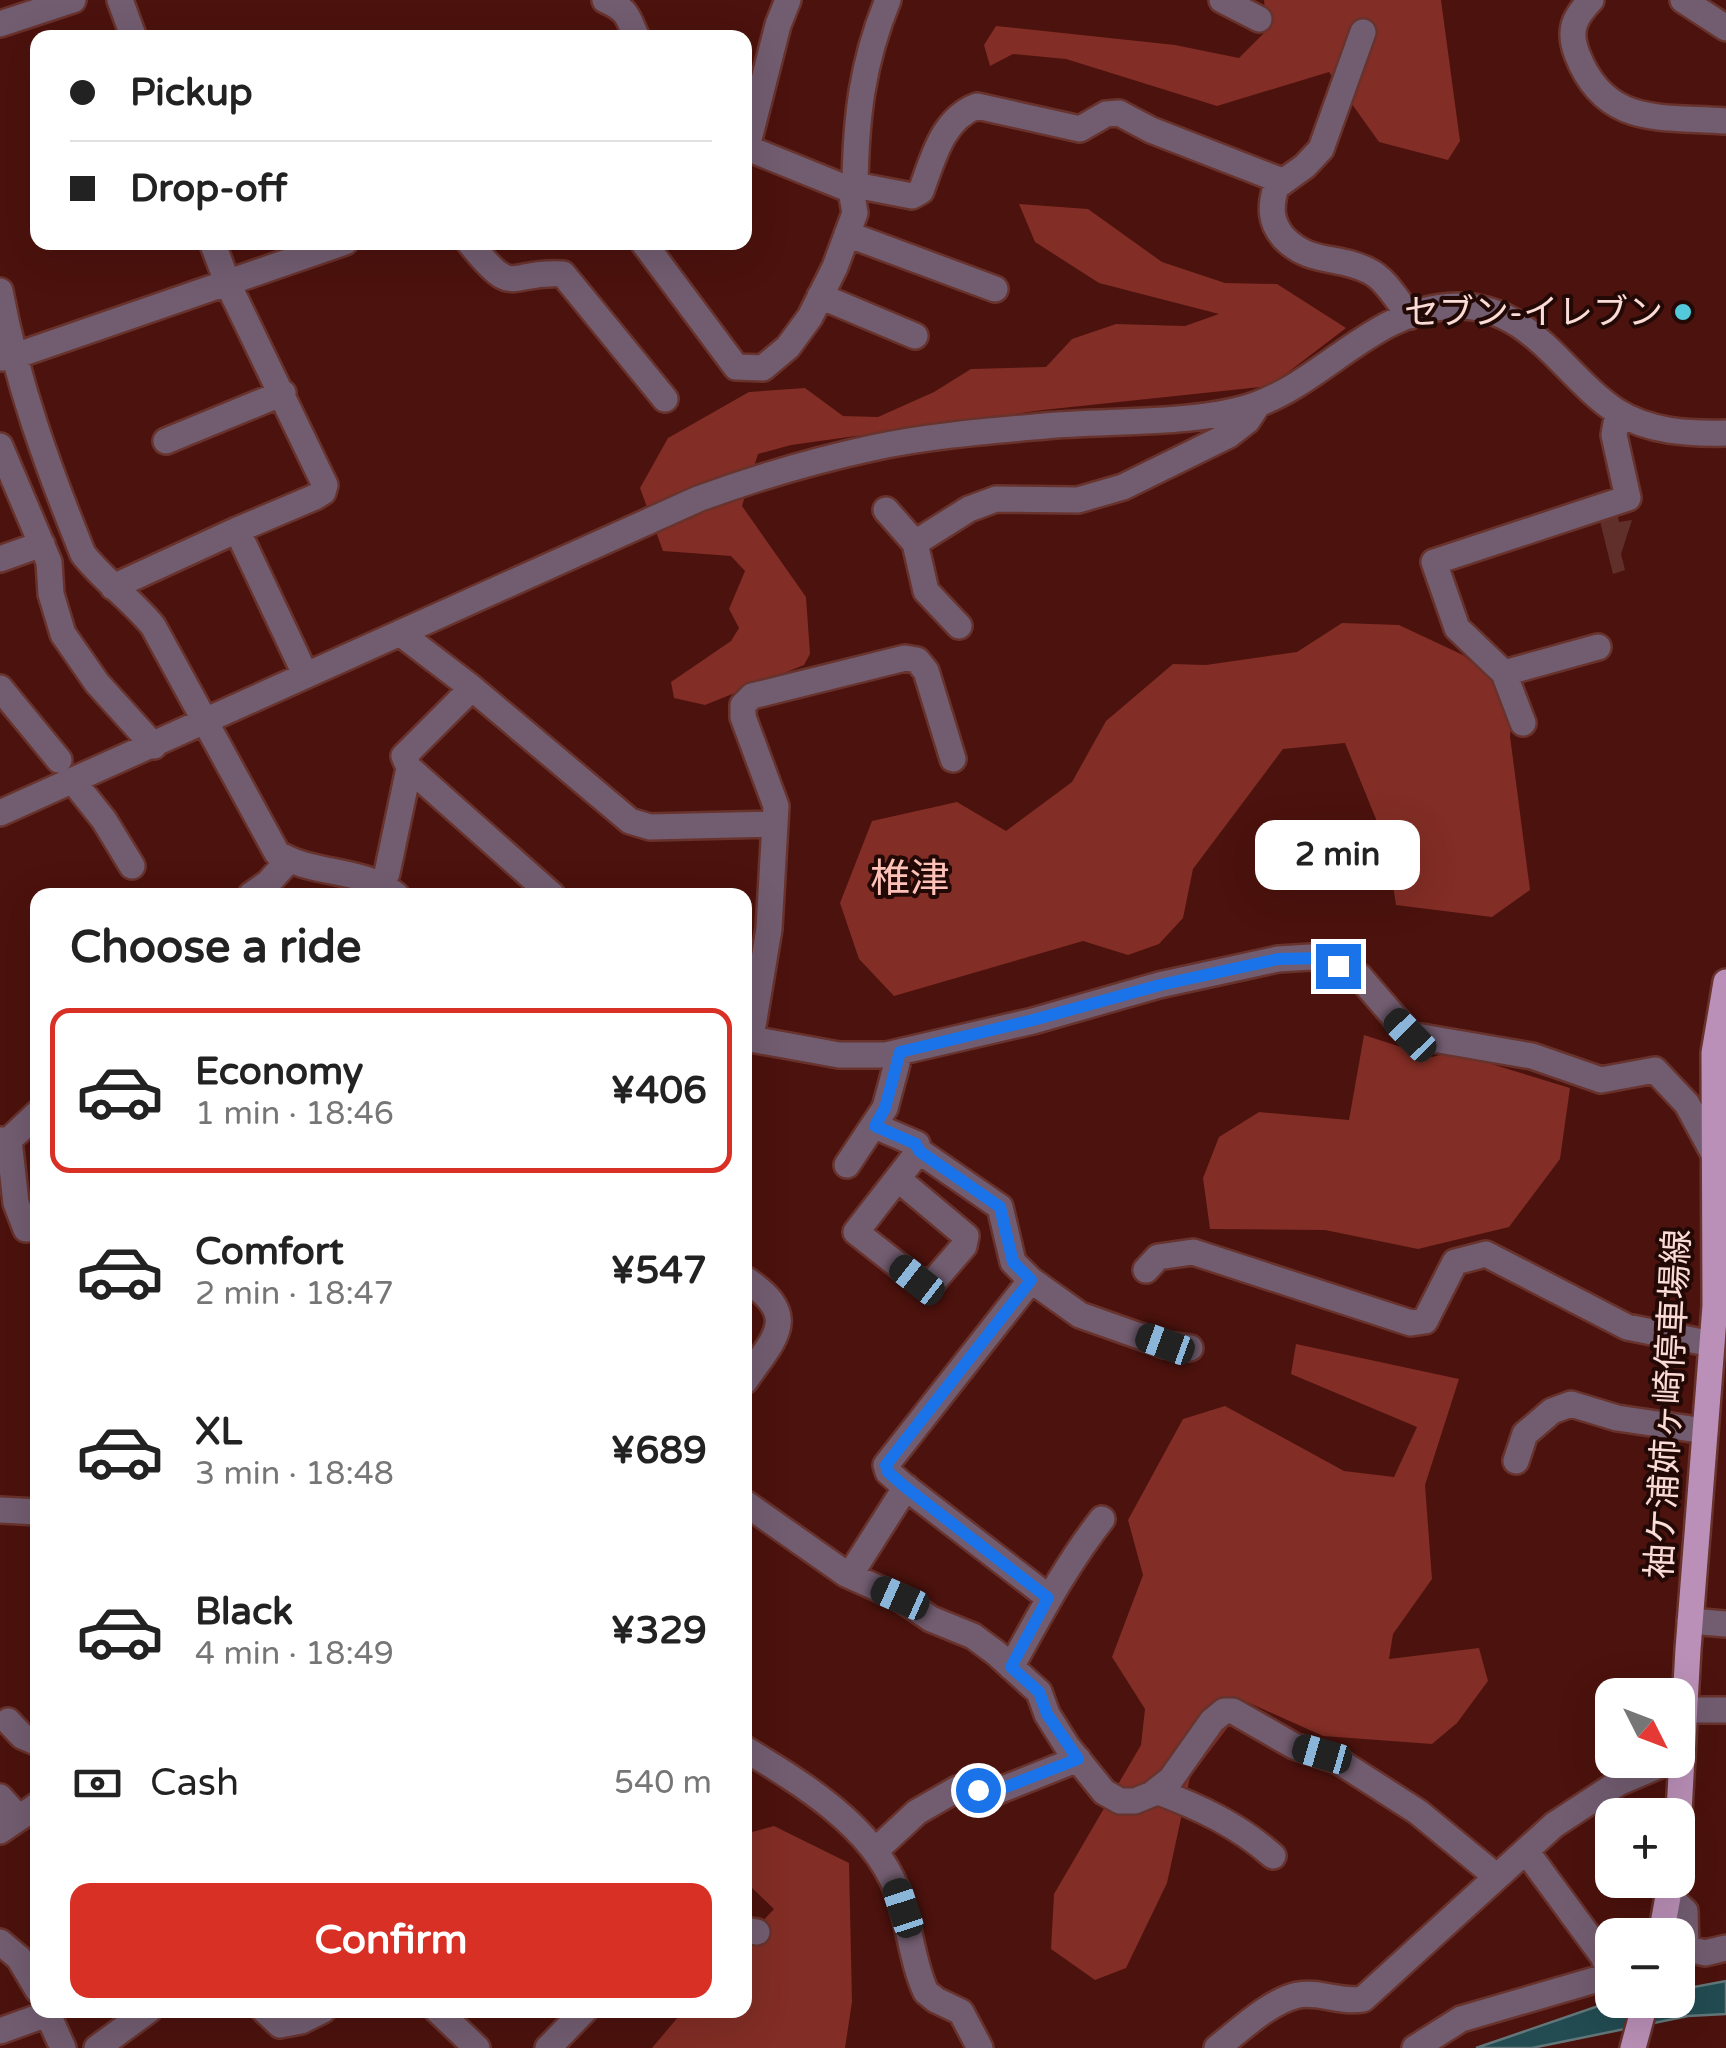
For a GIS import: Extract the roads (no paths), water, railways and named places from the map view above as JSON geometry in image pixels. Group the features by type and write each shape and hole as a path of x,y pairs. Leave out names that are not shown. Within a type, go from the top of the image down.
{"main road":[{"name":"袖ケ浦姉ヶ崎停車場線","path":"1686,1678 1705,1431 1717,1345 1714,1054 1726,982"},
{"path":"1633,2048 1641,2018"}],"street":[{"path":"0,24 73,0"},
{"path":"120,0 131,30"},
{"path":"604,0 618,6 634,24"},
{"path":"752,124 788,0"},
{"path":"649,250 736,367 762,368 788,347 810,317 855,214 855,134 869,47 888,0"},
{"path":"1222,0 1259,19"},
{"path":"1592,0 1572,26 1572,41 1586,78 1597,92 1628,111 1726,121"},
{"path":"1684,0 1725,27"},
{"path":"1718,0 1725,27"},
{"path":"1363,32 1321,149 1306,166 1276,188 1272,218 1278,232 1295,249 1365,268 1378,276 1410,316"},
{"path":"752,149 852,188 912,196 921,191 948,127 964,111 977,106 1080,128 1106,114 1119,113 1151,130 1282,181"},
{"path":"847,234 995,289"},
{"path":"113,586 324,492 325,485 215,250"},
{"path":"6,357 322,250"},
{"path":"477,250 500,277 514,281 563,274 665,399"},
{"path":"0,291 6,357 83,554 153,626 278,853 289,860 385,888"},
{"path":"820,296 915,336"},
{"path":"0,812 66,770 154,746 305,674 698,499 760,476 876,446 1044,426 1228,414 1286,391 1368,333 1410,316 1457,306 1510,318 1531,330 1618,412 1646,425 1689,434 1726,433"},
{"path":"166,441 282,393"},
{"path":"915,543 969,509 996,498 1078,500 1123,487 1229,435 1247,421 1259,404"},
{"path":"1524,723 1504,673 1457,628 1434,562 1628,498 1614,435 1618,412"},
{"path":"0,446 50,562 51,594 63,634 97,684 154,746"},
{"path":"886,510 915,543 926,591 959,626"},
{"path":"237,530 305,674"},
{"path":"0,559 42,544"},
{"path":"400,633 472,688 630,822 650,827 775,824"},
{"path":"1504,673 1598,647"},
{"path":"752,990 776,806 743,717 743,705 752,696 904,658 917,660 926,671 953,759"},
{"path":"0,688 104,820 132,866"},
{"path":"472,688 404,756 409,768 544,888"},
{"path":"388,888 387,873 409,768"},
{"path":"262,888 289,860"},
{"path":"752,1039 838,1056 886,1055 1160,985 1278,959 1324,958 1358,976 1410,1035 1532,1056 1601,1080 1655,1070 1686,1104 1714,1154"},
{"path":"847,1164 885,1108 900,1052"},
{"path":"7,1143 30,1121"},
{"path":"875,1126 916,1144 919,1151 1000,1207 1013,1262 1080,1315 1165,1344 1190,1348"},
{"path":"7,1143 30,1156"},
{"path":"7,1143 16,1202 26,1228"},
{"path":"898,1179 919,1151"},
{"path":"1146,1270 1158,1257 1193,1252 1411,1323 1425,1321 1455,1262 1486,1254 1627,1327 1717,1345"},
{"path":"1031,1280 886,1465 888,1472 906,1487 1048,1598"},
{"path":"752,1284 776,1305 779,1321 752,1370"},
{"path":"1516,1461 1525,1434 1552,1411 1571,1404 1618,1418 1705,1431"},
{"path":"850,1575 906,1487"},
{"path":"752,1508 850,1575 900,1598 931,1619 973,1636 1039,1692 1047,1714 1078,1759 1104,1792 1120,1801 1135,1801 1156,1791 1178,1771 1212,1721 1224,1711 1233,1712 1294,1746 1337,1760 1418,1812 1498,1877"},
{"path":"0,1510 30,1512"},
{"path":"1011,1667 1076,1552 1102,1518"},
{"path":"1690,1621 1726,1624"},
{"path":"1695,1710 1726,1710"},
{"path":"8,1721 30,1740"},
{"path":"752,1755 834,1810 875,1851 896,1887 926,1992 961,2012 980,2048"},
{"path":"875,1851 917,1812 957,1789 998,1790 1078,1759"},
{"path":"1218,2048 1275,2006 1300,1994 1349,2001 1362,1999 1554,1825 1630,1778"},
{"path":"1156,1791 1248,1834 1274,1856"},
{"path":"0,1797 18,1818"},
{"path":"1526,1851 1595,1945"},
{"path":"1677,1898 1685,1911 1686,1948 1705,1953 1726,1948"},
{"path":"0,1942 19,1958 30,1979"},
{"path":"1415,2048 1462,2019 1595,1980"},
{"path":"0,2030 30,2013"},
{"path":"49,2018 62,2048"},
{"path":"97,2048 139,2018"},
{"path":"273,2018 280,2025 308,2018"},
{"path":"548,2048 577,2018"},
{"path":"466,2019 478,2048"}],"water":[{"path":"1726,1981 1726,2014 1695,2016 1695,1987"},
{"path":"1595,2007 1595,2018 1678,2018 1532,2048 1476,2048"}],"place":[{"name":"セブン-イレブン","path":"1683,312"}],"district":[{"name":"椎津","path":"910,878"}]}
